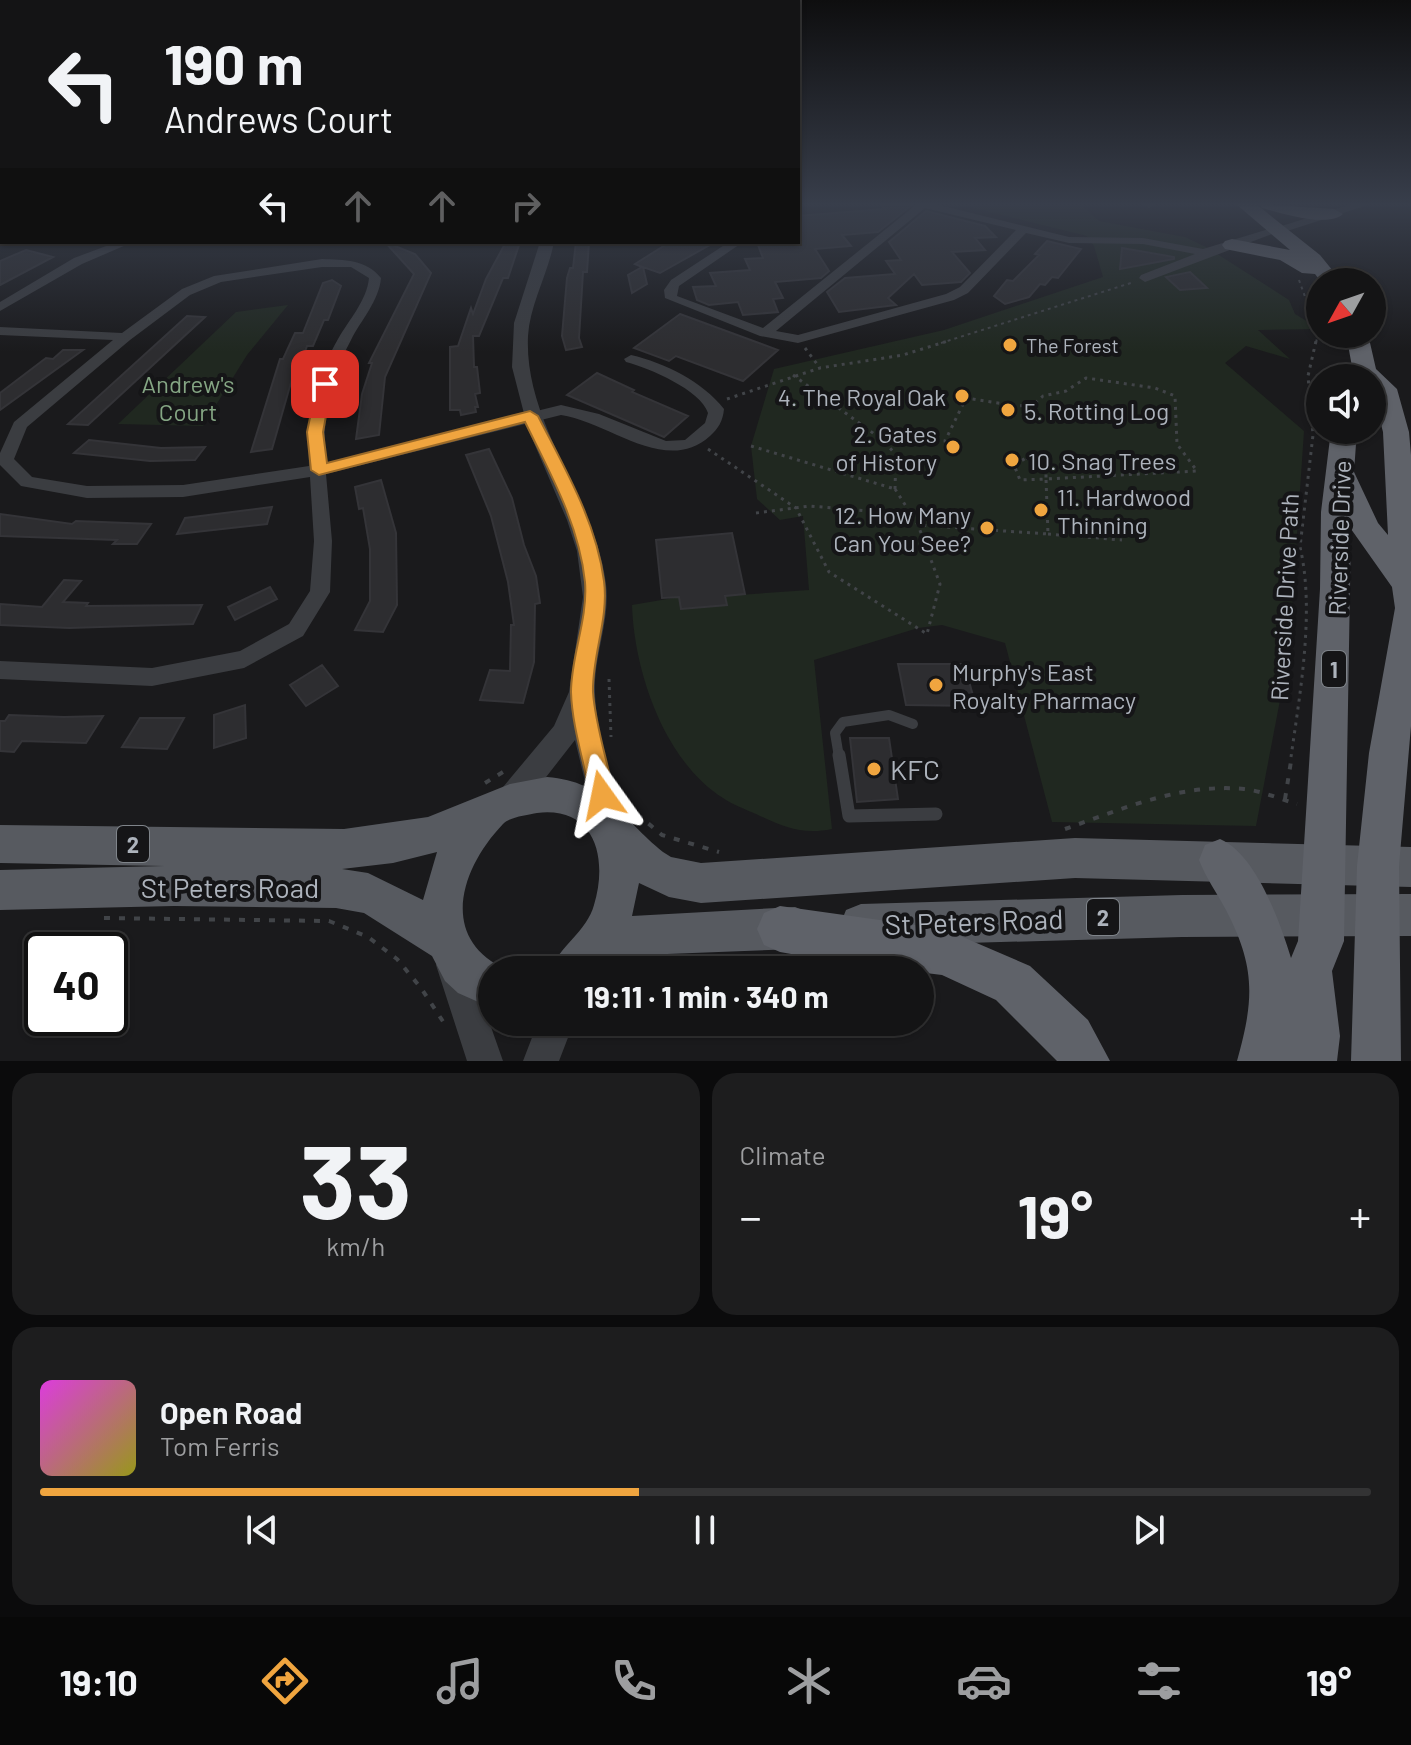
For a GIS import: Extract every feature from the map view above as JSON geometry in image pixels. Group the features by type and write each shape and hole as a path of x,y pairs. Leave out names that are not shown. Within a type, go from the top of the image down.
{"highway":[{"path":"1272,254 1297,259 1306,268"},
{"path":"1297,254 1310,268"},
{"path":"1304,264 1305,254"},
{"path":"1376,1061 1392,890 1388,753 1411,608 1396,432 1386,393"},
{"name":"Riverside Drive","path":"1323,888 1336,603 1336,512 1343,444"},
{"path":"1341,474 1365,527 1410,587"},
{"path":"1220,860 1239,886 1253,915 1275,1000 1262,1061"},
{"name":"1","path":"1312,1061 1315,1036 1309,971 1321,941 1323,888"},
{"path":"780,929 944,952 1013,983 1071,1037 1085,1061"}],"main road":[{"name":"St Peters Road","path":"0,844 344,849 399,843 439,833 499,786 564,795 620,817 641,860 661,873 701,883 1075,858 1220,860 1323,888 1392,890"},
{"path":"478,981 461,968 446,941 443,897 454,857 478,826 499,786"},
{"path":"587,956 615,914 621,876 620,817"},
{"name":"St Peters Road","path":"0,890 174,886 336,888 368,893 399,909 446,941"},
{"name":"St Peters Road","path":"593,956 608,945 641,934 952,920 1253,915 1323,888"}],"street":[{"path":"0,307 78,261 97,254"},
{"path":"499,786 564,734 582,692 595,604 584,532 573,501 530,416 520,336 544,254"},
{"path":"720,254 675,283 670,290 671,298 765,333 798,339 950,297 964,290 1000,254"},
{"path":"765,333 862,254"},
{"path":"1145,278 1206,254"},
{"path":"0,670 152,677 244,659 296,630 320,592 323,541 319,470 315,432 325,384 342,343 374,290 375,278 353,264 322,263 218,279 186,292 125,337 20,425 5,460 27,482 87,492 183,491 319,470 561,410 578,412 661,446 677,448 696,441 716,417 713,404 653,367 631,359"},
{"path":"0,331 125,337"},
{"path":"582,692 596,769 620,817"},
{"path":"446,941 485,1061"},
{"path":"541,1061 551,1036"}],"lane":[{"path":"913,724 889,715 843,722 835,733 849,816 936,814"}],"path":[{"name":"Riverside Drive Path","path":"1285,799 1296,726 1305,604 1305,556 1300,547 1313,435 1308,376 1318,333 1304,264"},
{"path":"713,404 820,368 903,355 1145,278"},
{"path":"798,339 820,368"},
{"path":"696,441 796,508 829,572 927,634 940,584 918,525 895,489 896,455 884,441 793,375"},
{"path":"884,441 945,441 966,398 1016,406 1033,405 1043,396 1066,391 1086,378 1155,388 1175,396 1178,420 1174,442 1182,456 1197,471 1047,479 1020,480 1014,465 1021,458 1035,457 1046,463 1047,479 1048,534"},
{"path":"751,446 895,489"},
{"path":"756,513 810,506 912,515"},
{"path":"918,525 1122,540"},
{"path":"609,679 612,745"},
{"path":"1060,830 1185,792 1220,787 1247,789 1293,803"},
{"path":"620,817 662,835 725,854"},
{"path":"95,917 329,921 358,930 385,945 418,981 449,1037"}],"green space":[{"path":"1096,254 1217,254 1289,300 1295,314 1306,321 1306,329 1258,330 1290,359 1246,346 1225,363 1304,431 1289,653 1256,826 1052,822 1005,643 942,625 918,628 814,660 832,829 793,829 735,805 702,782 684,762 656,712 646,685 634,631 632,605 679,597 681,609 727,604 725,596 809,590 803,516 780,520 757,499 751,446 774,369 944,330 1103,277"},
{"name":"Andrew's Court","path":"288,305 247,355 203,426 118,424 236,312"}],"building":[{"path":"18,254 53,257 0,285 0,261"},
{"path":"395,254 415,254 431,273 385,377 379,435 356,439 362,394 372,363 369,363 414,274"},
{"path":"500,254 516,254 508,278 503,278 479,336 473,336 474,367 477,367 480,393 475,394 478,407 475,407 476,412 461,415 460,410 450,410 450,347 458,346 471,308 473,314"},
{"path":"575,254 588,254 587,272 583,272 579,338 582,347 566,350 562,336 567,278 570,268 573,268"},
{"path":"652,254 695,254 660,273 643,267 647,284 632,293 628,275 642,267 635,264"},
{"path":"761,254 818,254 829,271 821,278 775,282 783,298 773,299 778,312 743,315 738,302 709,305 697,300 693,287 716,286 710,273 750,270 745,259 763,258"},
{"path":"897,254 953,254 970,273 961,282 922,285 914,274 888,298 896,305 839,312 827,292 845,278 895,274 886,261 901,260"},
{"path":"1035,254 1077,254 1058,278 1052,277 1045,285 1040,284 1029,297 1005,304 994,296 1007,280 1013,281 1039,255"},
{"path":"1121,254 1174,257 1174,259 1120,269"},
{"path":"1190,272 1207,288 1180,290 1166,277"},
{"path":"332,280 341,286 328,320 324,320 313,346 307,346 298,372 294,372 272,449 251,452 280,359 283,359 295,333 303,333 323,283"},
{"path":"680,314 778,350 743,381 676,356 669,361 634,348"},
{"path":"187,316 205,317 88,425 68,424"},
{"path":"63,350 83,350 0,410 0,393 46,358 53,359"},
{"path":"597,373 688,416 664,437 567,395"},
{"path":"89,440 161,448 205,447 195,460 150,461 74,453"},
{"path":"489,449 512,498 536,576 540,603 535,604 534,662 523,703 480,700 490,670 510,671 511,625 514,625 508,582 491,516 466,455"},
{"path":"381,480 396,533 397,605 383,632 355,630 370,601 370,549 363,508 359,509 355,487"},
{"path":"272,507 267,524 177,534 185,518"},
{"path":"0,514 72,524 76,521 151,524 137,544 113,544 117,540 0,536"},
{"path":"732,533 745,594 725,596 727,605 681,609 679,597 662,598 656,540"},
{"path":"64,580 81,581 63,602 88,603 86,606 202,605 193,624 69,628 0,625 0,604 42,607"},
{"path":"270,587 277,599 235,620 228,607"},
{"name":"Murphy's East Royalty Pharmacy","path":"898,664 964,664 976,706 906,705"},
{"path":"322,665 338,686 306,706 290,685"},
{"path":"245,705 246,738 214,748 214,715"},
{"path":"9,715 103,716 86,743 22,741 14,752 0,751 0,721 5,721"},
{"path":"140,718 184,718 167,749 122,747"},
{"name":"KFC","path":"850,738 889,738 898,799 857,802"}],"place":[{"name":"The Forest","path":"1010,345"},
{"name":"4. The Royal Oak","path":"962,396"},
{"name":"5. Rotting Log","path":"1008,410"},
{"name":"2. Gates of History","path":"953,447"},
{"name":"10. Snag Trees","path":"1012,460"},
{"name":"11. Hardwood Thinning","path":"1041,510"},
{"name":"12. How Many Can You See?","path":"987,528"},
{"name":"Murphy's East Royalty Pharmacy","path":"936,685"},
{"name":"KFC","path":"874,769"}],"route":[{"path":"325,384 315,432 319,470 530,416 573,501 584,532 594,582 595,604 582,692 602,795"}]}
